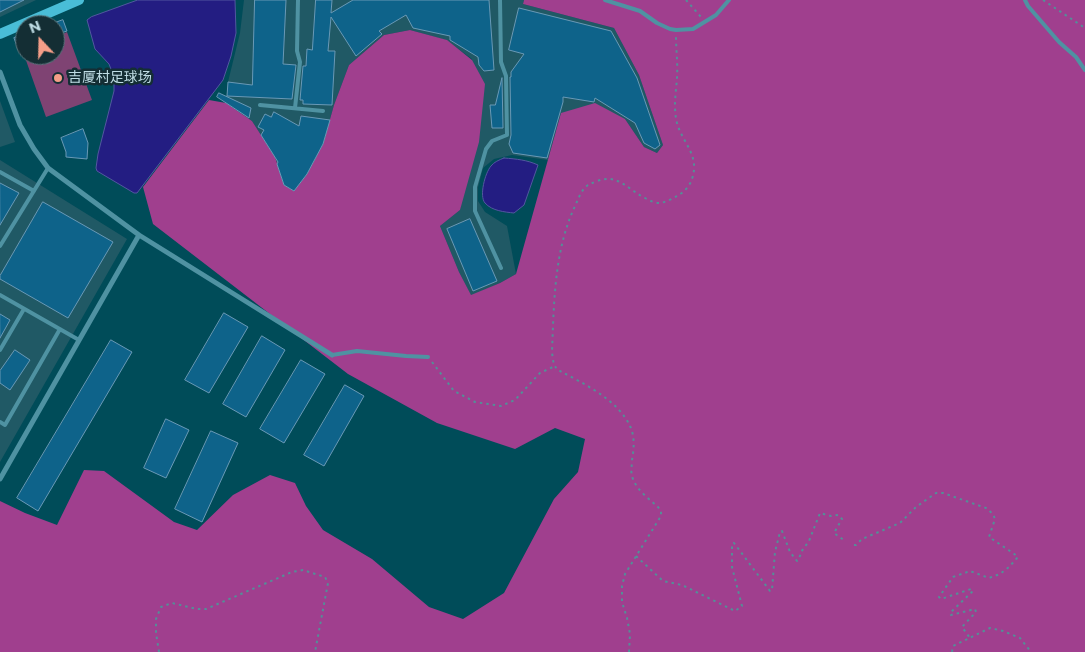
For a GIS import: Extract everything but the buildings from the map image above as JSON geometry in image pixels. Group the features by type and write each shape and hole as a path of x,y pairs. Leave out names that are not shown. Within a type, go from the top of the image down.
{"street":[{"path":"0,34 68,2 79,0"},
{"path":"0,72 20,125 34,150 48,168 139,235 332,355"},
{"path":"0,479 139,235"}],"lane":[{"path":"295,108 300,62 296,51 298,0"},
{"path":"500,0 501,62 506,76 507,135 492,141 486,149 475,187 475,211 501,268"},
{"path":"605,0 640,11 657,23 676,30 693,29 716,15 729,0"},
{"path":"1026,0 1028,6 1059,42 1076,57 1085,70"},
{"path":"260,105 323,111"},
{"path":"0,246 48,168"},
{"path":"0,172 34,191"},
{"path":"0,295 79,340"},
{"path":"0,350 24,309"},
{"path":"0,422 5,425 60,330"},
{"path":"332,355 357,351 428,357"}],"path":[{"path":"686,0 704,22"},
{"path":"1043,0 1085,28"},
{"path":"629,652 630,634 622,602 622,586 625,574 661,516 661,511 636,486 632,478 630,469 634,440 630,427 620,410 589,386 558,370 555,366 552,352 553,328 561,245 571,214 581,192 588,185 602,179 608,179 623,183 652,202 659,203 671,200 682,193 691,182 694,161 678,124 675,112 674,100 677,76 676,30"},
{"path":"428,357 454,391 475,402 502,406 515,400 540,373 555,366"},
{"path":"854,545 856,546 862,539 900,523 916,507 936,494 943,493 986,508 993,514 995,519 989,537 1018,557 1000,574 989,578 970,572 953,577 939,598 941,599 971,589 973,591 950,613 951,615 975,609 976,612 962,627 970,638"},
{"path":"636,556 663,581 682,585 735,611 742,606 732,567 732,544 734,543 770,591 772,590 775,552 780,532 782,531 790,552 797,561 809,541 820,513 832,516 838,515 842,519 834,533 845,541"},
{"path":"159,652 156,619 161,607 172,603 197,609 206,609 292,572 304,570 325,577 328,583 315,652"},
{"path":"952,652 953,646 990,628 1003,630 1020,638 1032,652"}],"shaded area":[{"path":"0,0 36,0 0,17"},
{"path":"138,0 235,0 236,33 223,80 137,193 134,193 97,171 96,168 114,91 114,77 109,64 95,49 87,20"},
{"path":"244,0 524,0 523,4 614,28 639,75 663,145 657,153 644,147 625,119 561,113 548,160 512,155 494,159 483,168 478,187 478,201 485,212 507,226 516,274 471,296 440,226 460,210 472,59 446,40 410,30 384,35 349,65 334,105 323,144 307,174 294,191 284,185 275,157 252,121 226,103 228,82 240,33"},
{"path":"524,0 1085,0 1085,652 0,652 0,501 57,525 84,470 104,471 174,522 197,530 233,495 270,475 295,483 306,506 323,530 372,559 429,607 463,619 504,593 554,499 578,472 585,439 555,428 515,449 437,423 348,374 153,224 143,187 209,100 226,103 252,121 275,157 284,185 294,191 307,174 323,144 334,105 349,65 384,35 410,30 447,40 472,60 485,84 479,142 460,210 440,226 459,272 471,295 500,283 516,274 561,113 595,103 625,119 644,147 657,153 663,145 639,75 614,28 523,4"},
{"name":"吉厦村足球场","path":"67,32 92,100 46,117 28,65 65,65 65,33"},
{"path":"0,101 15,142 0,147"},
{"path":"504,158 522,160 538,165 524,205 514,213 495,209 488,206 483,200 484,184 489,169 498,160"},
{"path":"0,160 127,239 0,462"}],"place":[{"name":"吉厦村足球场","path":"58,78"}]}
